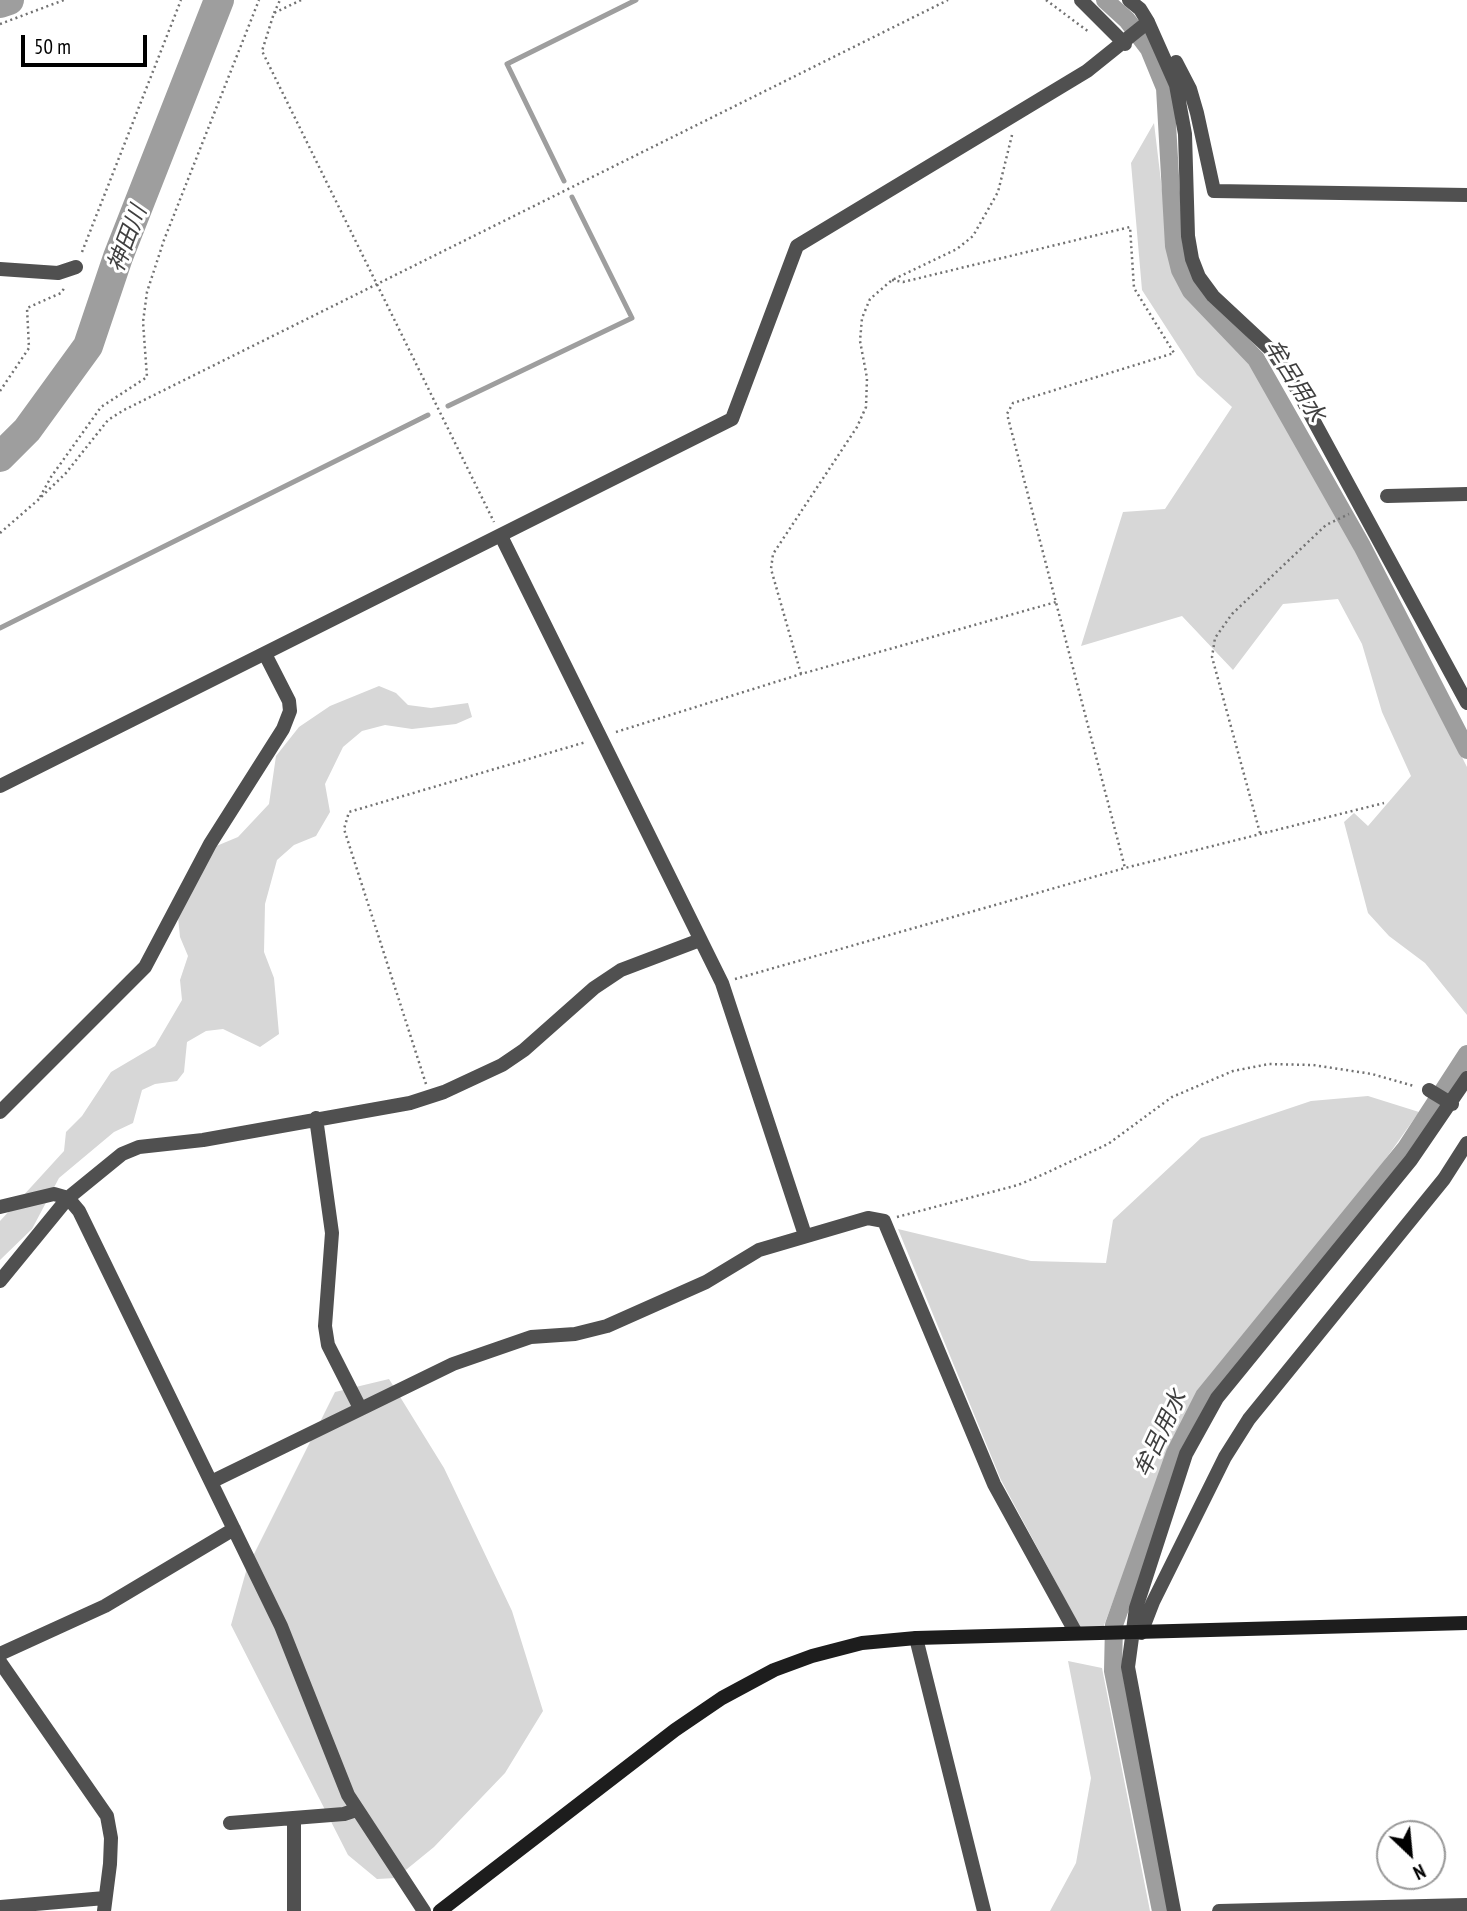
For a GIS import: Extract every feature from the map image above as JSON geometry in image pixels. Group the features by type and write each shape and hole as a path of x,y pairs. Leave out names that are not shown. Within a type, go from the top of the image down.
{"street":[{"path":"1080,0 1127,42"},
{"path":"1136,3 1145,25 1166,56 1176,85 1185,134 1188,236 1199,277 1213,296 1272,351 1290,377 1467,703"},
{"path":"0,786 732,419 797,246 1010,119 1127,42 1145,25"},
{"path":"1166,56 1175,62 1190,89 1214,191 1467,195"},
{"path":"0,269 58,273 76,267"},
{"path":"1387,496 1467,494"},
{"path":"501,536 722,983 805,1235"},
{"path":"0,1112 145,967 210,844 284,729 290,711 289,701 265,654"},
{"path":"0,1281 68,1198 122,1154 139,1147 203,1140 410,1103 444,1092 502,1065 524,1051 594,988 621,970 700,940"},
{"path":"1174,1911 1128,1667 1132,1633 1186,1454 1205,1416 1467,1078"},
{"path":"1429,1090 1449,1102"},
{"path":"316,1118 332,1233 325,1326 328,1345 359,1408"},
{"path":"1132,1633 1153,1602 1225,1457 1249,1419 1444,1179 1467,1143"},
{"path":"0,1207 54,1194 68,1198 79,1211 304,1677 356,1810 424,1911"},
{"path":"211,1482 453,1364 507,1343 607,1326 706,1282 759,1250 868,1218 884,1221 994,1484 1076,1633"},
{"path":"0,1654 105,1606 234,1529"},
{"path":"440,1911 654,1746 723,1698 774,1670 812,1656 862,1643 916,1638 1467,1623"},
{"path":"916,1638 984,1911"},
{"path":"0,1662 107,1816 111,1838 105,1905 0,1907"},
{"path":"230,1823 356,1810"},
{"path":"294,1818 294,1911"},
{"path":"1219,1911 1467,1905"}],"path":[{"path":"0,24 64,0"},
{"path":"0,391 10,380 29,348 27,308 61,293 76,267 181,0"},
{"path":"38,500 51,477 101,407 147,377 143,322 147,292 259,0"},
{"path":"281,0 262,51 375,286 501,536"},
{"path":"274,13 302,0"},
{"path":"0,533 66,473 108,420 124,410 948,0"},
{"path":"1046,0 1091,33"},
{"path":"802,674 771,569 773,554 857,427 866,407 867,378 860,341 862,318 870,299 903,272 957,249 973,236 998,192 1013,132 1010,119"},
{"path":"892,280 903,282 1130,227 1135,288 1174,353 1013,403 1007,414 1125,868"},
{"path":"1261,834 1212,657 1215,638 1232,614 1326,525 1340,518"},
{"path":"722,983 1125,868 1384,803"},
{"path":"884,1221 1018,1185 1044,1174 1108,1144 1172,1097 1233,1072 1269,1064 1313,1065 1372,1074 1429,1090"}],"shaded area":[{"path":"1154,123 1171,265 1186,296 1250,364 1344,524 1467,767 1467,1015 1425,963 1389,936 1368,913 1344,822 1354,813 1368,826 1411,776 1382,712 1362,644 1338,599 1283,604 1233,670 1182,616 1081,646 1123,512 1165,509 1232,407 1197,375 1142,290 1131,163"},
{"path":"379,686 396,693 408,705 431,708 468,703 472,717 456,724 412,729 385,725 362,731 343,747 325,784 330,812 316,836 294,845 277,860 265,904 264,952 274,978 279,1034 260,1047 223,1029 206,1031 187,1042 184,1072 177,1081 155,1084 142,1090 133,1123 114,1132 59,1178 32,1229 0,1260 0,1221 64,1151 66,1132 82,1116 111,1072 155,1046 182,1000 180,980 188,956 180,937 178,917 214,847 238,837 269,804 276,756 299,727 330,706"},
{"path":"1368,1096 1419,1112 1331,1236 1265,1315 1201,1405 1157,1484 1100,1636 1082,1631 1001,1480 898,1229 1031,1261 1106,1263 1113,1220 1201,1138 1311,1101"},
{"path":"389,1379 444,1468 512,1611 543,1711 505,1773 434,1847 396,1878 377,1879 348,1855 231,1625 247,1568 335,1392"},
{"path":"1068,1661 1102,1668 1150,1911 1050,1911 1076,1863 1091,1778"}],"waterway":[{"path":"0,3 9,0"},
{"name":"神田川","path":"0,457 27,430 88,346 118,257 219,0"},
{"path":"564,181 507,64 636,0"},
{"name":"牟呂用水","path":"1105,0 1127,20 1149,49 1165,88 1174,246 1180,270 1191,291 1256,359 1362,546 1467,750"},
{"path":"448,406 632,318 572,197"},
{"path":"0,628 428,415"},
{"name":"牟呂用水","path":"1161,1911 1113,1671 1114,1625 1175,1453 1204,1396 1406,1148 1467,1054"}]}
